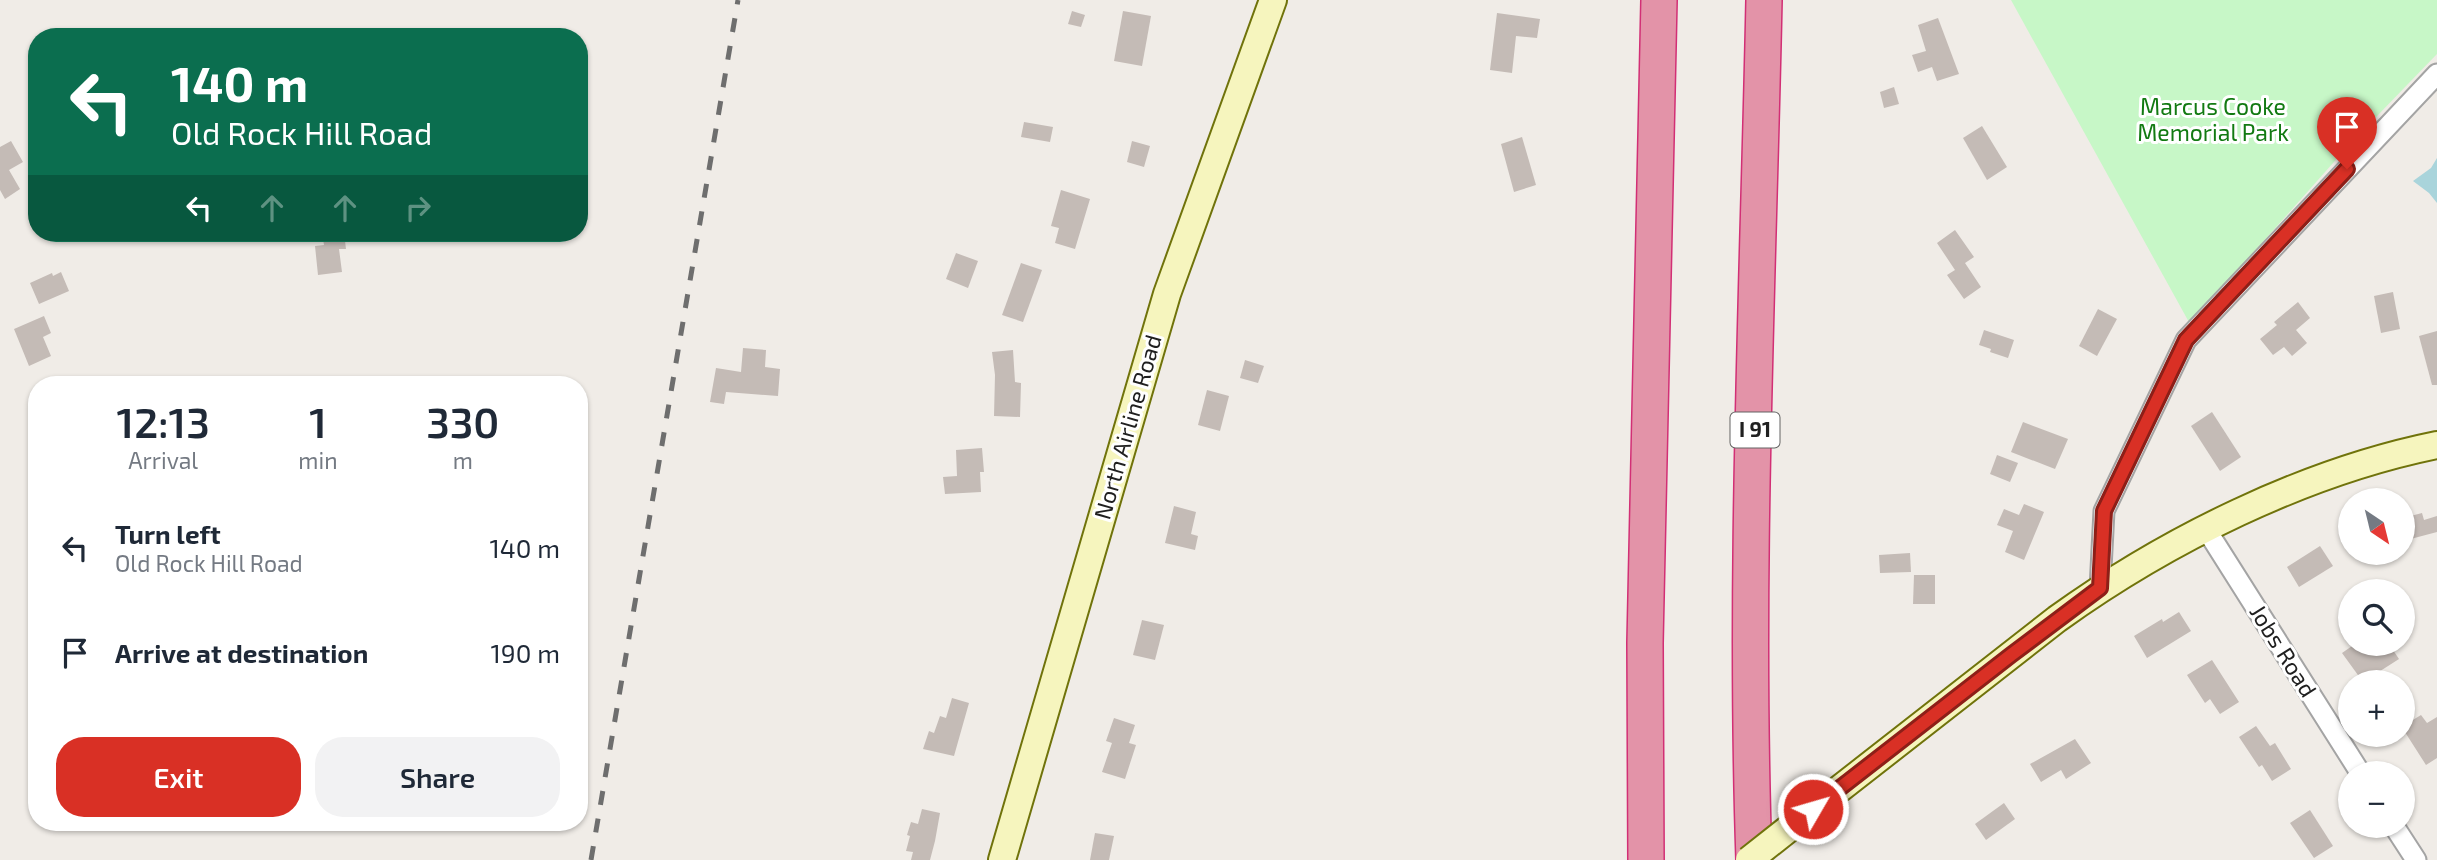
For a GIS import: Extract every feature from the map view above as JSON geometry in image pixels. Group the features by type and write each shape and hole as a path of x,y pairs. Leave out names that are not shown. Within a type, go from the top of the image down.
{"highway":[{"path":"1646,860 1645,643 1659,0"},
{"name":"I 91","path":"1754,860 1751,611 1764,0"}],"main road":[{"name":"North Airline Road","path":"1002,860 1167,294 1267,2"},
{"path":"1749,860 2100,588 2162,551 2263,502 2356,466 2437,445"}],"street":[{"path":"2100,588 2104,511 2186,340 2437,74"},
{"name":"Jobs Road","path":"2206,529 2353,761"},
{"path":"2402,838 2416,860"}],"green space":[{"name":"Marcus Cooke Memorial Park","path":"2011,0 2437,0 2437,54 2349,145 2190,324"}],"water":[{"path":"2437,158 2437,203 2413,181 2431,168"}],"building":[{"path":"1072,11 1085,15 1081,27 1068,24"},
{"path":"1123,11 1151,16 1142,66 1114,61"},
{"path":"1497,13 1540,19 1537,38 1516,36 1512,73 1490,70"},
{"path":"1938,18 1959,74 1937,81 1932,67 1918,72 1912,55 1926,51 1918,25"},
{"path":"1894,87 1899,104 1884,108 1880,92"},
{"path":"1024,122 1053,127 1050,142 1021,137"},
{"path":"1982,126 2007,167 1987,180 1963,138"},
{"path":"1522,137 1536,185 1514,192 1501,144"},
{"path":"11,141 23,162 9,170 20,189 5,199 0,190 0,147"},
{"path":"1132,141 1150,146 1144,167 1127,162"},
{"path":"1061,190 1090,199 1075,249 1055,243 1059,228 1051,226"},
{"path":"1955,230 1974,257 1965,263 1981,287 1964,299 1947,275 1955,270 1937,243"},
{"path":"324,242 345,242 346,249 339,249 342,272 318,275 315,246 324,245"},
{"path":"956,253 978,261 968,288 946,279"},
{"path":"1021,263 1042,270 1023,322 1002,315"},
{"path":"61,272 69,291 39,304 30,283"},
{"path":"2393,292 2400,329 2381,333 2374,296"},
{"path":"2298,302 2310,318 2296,330 2307,343 2292,356 2284,347 2273,355 2260,339 2277,325 2274,322"},
{"path":"2098,309 2117,319 2097,356 2079,346"},
{"path":"44,316 51,333 43,337 51,356 29,366 14,329"},
{"path":"1984,330 2014,340 2008,358 1979,345"},
{"path":"2437,331 2437,385 2432,385 2419,336"},
{"path":"743,348 766,350 765,367 780,369 778,396 726,392 724,404 710,402 716,368 741,372"},
{"path":"1013,350 1015,382 1021,383 1020,417 994,416 995,375 992,352"},
{"path":"1245,360 1264,366 1258,383 1240,378"},
{"path":"1207,390 1229,396 1220,431 1198,425"},
{"path":"2212,412 2241,457 2220,471 2191,426"},
{"path":"2023,422 2068,439 2055,469 2011,452"},
{"path":"982,448 984,472 980,472 981,492 945,494 943,477 957,476 956,450"},
{"path":"1997,455 2018,463 2010,482 1990,474"},
{"path":"2024,504 2044,512 2024,560 2005,552 2013,531 1997,525 2004,509 2019,515"},
{"path":"1174,506 1196,512 1191,534 1198,536 1195,550 1165,543"},
{"path":"2422,513 2424,520 2437,516 2437,532 2415,538 2415,515"},
{"path":"2320,546 2333,566 2299,587 2287,567"},
{"path":"1910,553 1911,572 1880,573 1879,555"},
{"path":"1914,575 1935,575 1935,604 1913,604"},
{"path":"2179,612 2191,631 2147,658 2134,636"},
{"path":"1142,620 1164,625 1155,660 1133,655"},
{"path":"2344,656 2397,656 2399,659 2382,670 2354,670"},
{"path":"2212,660 2239,702 2220,714 2210,699 2205,703 2187,675"},
{"path":"952,698 969,703 954,756 923,749 929,731 934,733 940,716 946,718"},
{"path":"2421,715 2427,723 2437,717 2437,758 2426,765 2414,747 2415,719"},
{"path":"1114,718 1135,725 1129,743 1136,745 1125,779 1102,772 1112,743 1106,741"},
{"path":"2256,726 2270,746 2275,743 2291,769 2272,781 2239,737"},
{"path":"2075,739 2091,763 2066,779 2061,770 2041,782 2030,764"},
{"path":"2004,803 2015,819 1986,840 1975,824"},
{"path":"922,809 940,813 935,841 930,860 911,860 913,852 906,851 910,836 907,835 911,822 918,824"},
{"path":"2310,810 2333,846 2314,858 2290,823"},
{"path":"1095,833 1114,836 1109,860 1090,860"}],"railway":[{"path":"591,860 738,0"}],"route":[{"path":"1813,809 2100,588 2104,511 2186,340 2347,169"}]}
